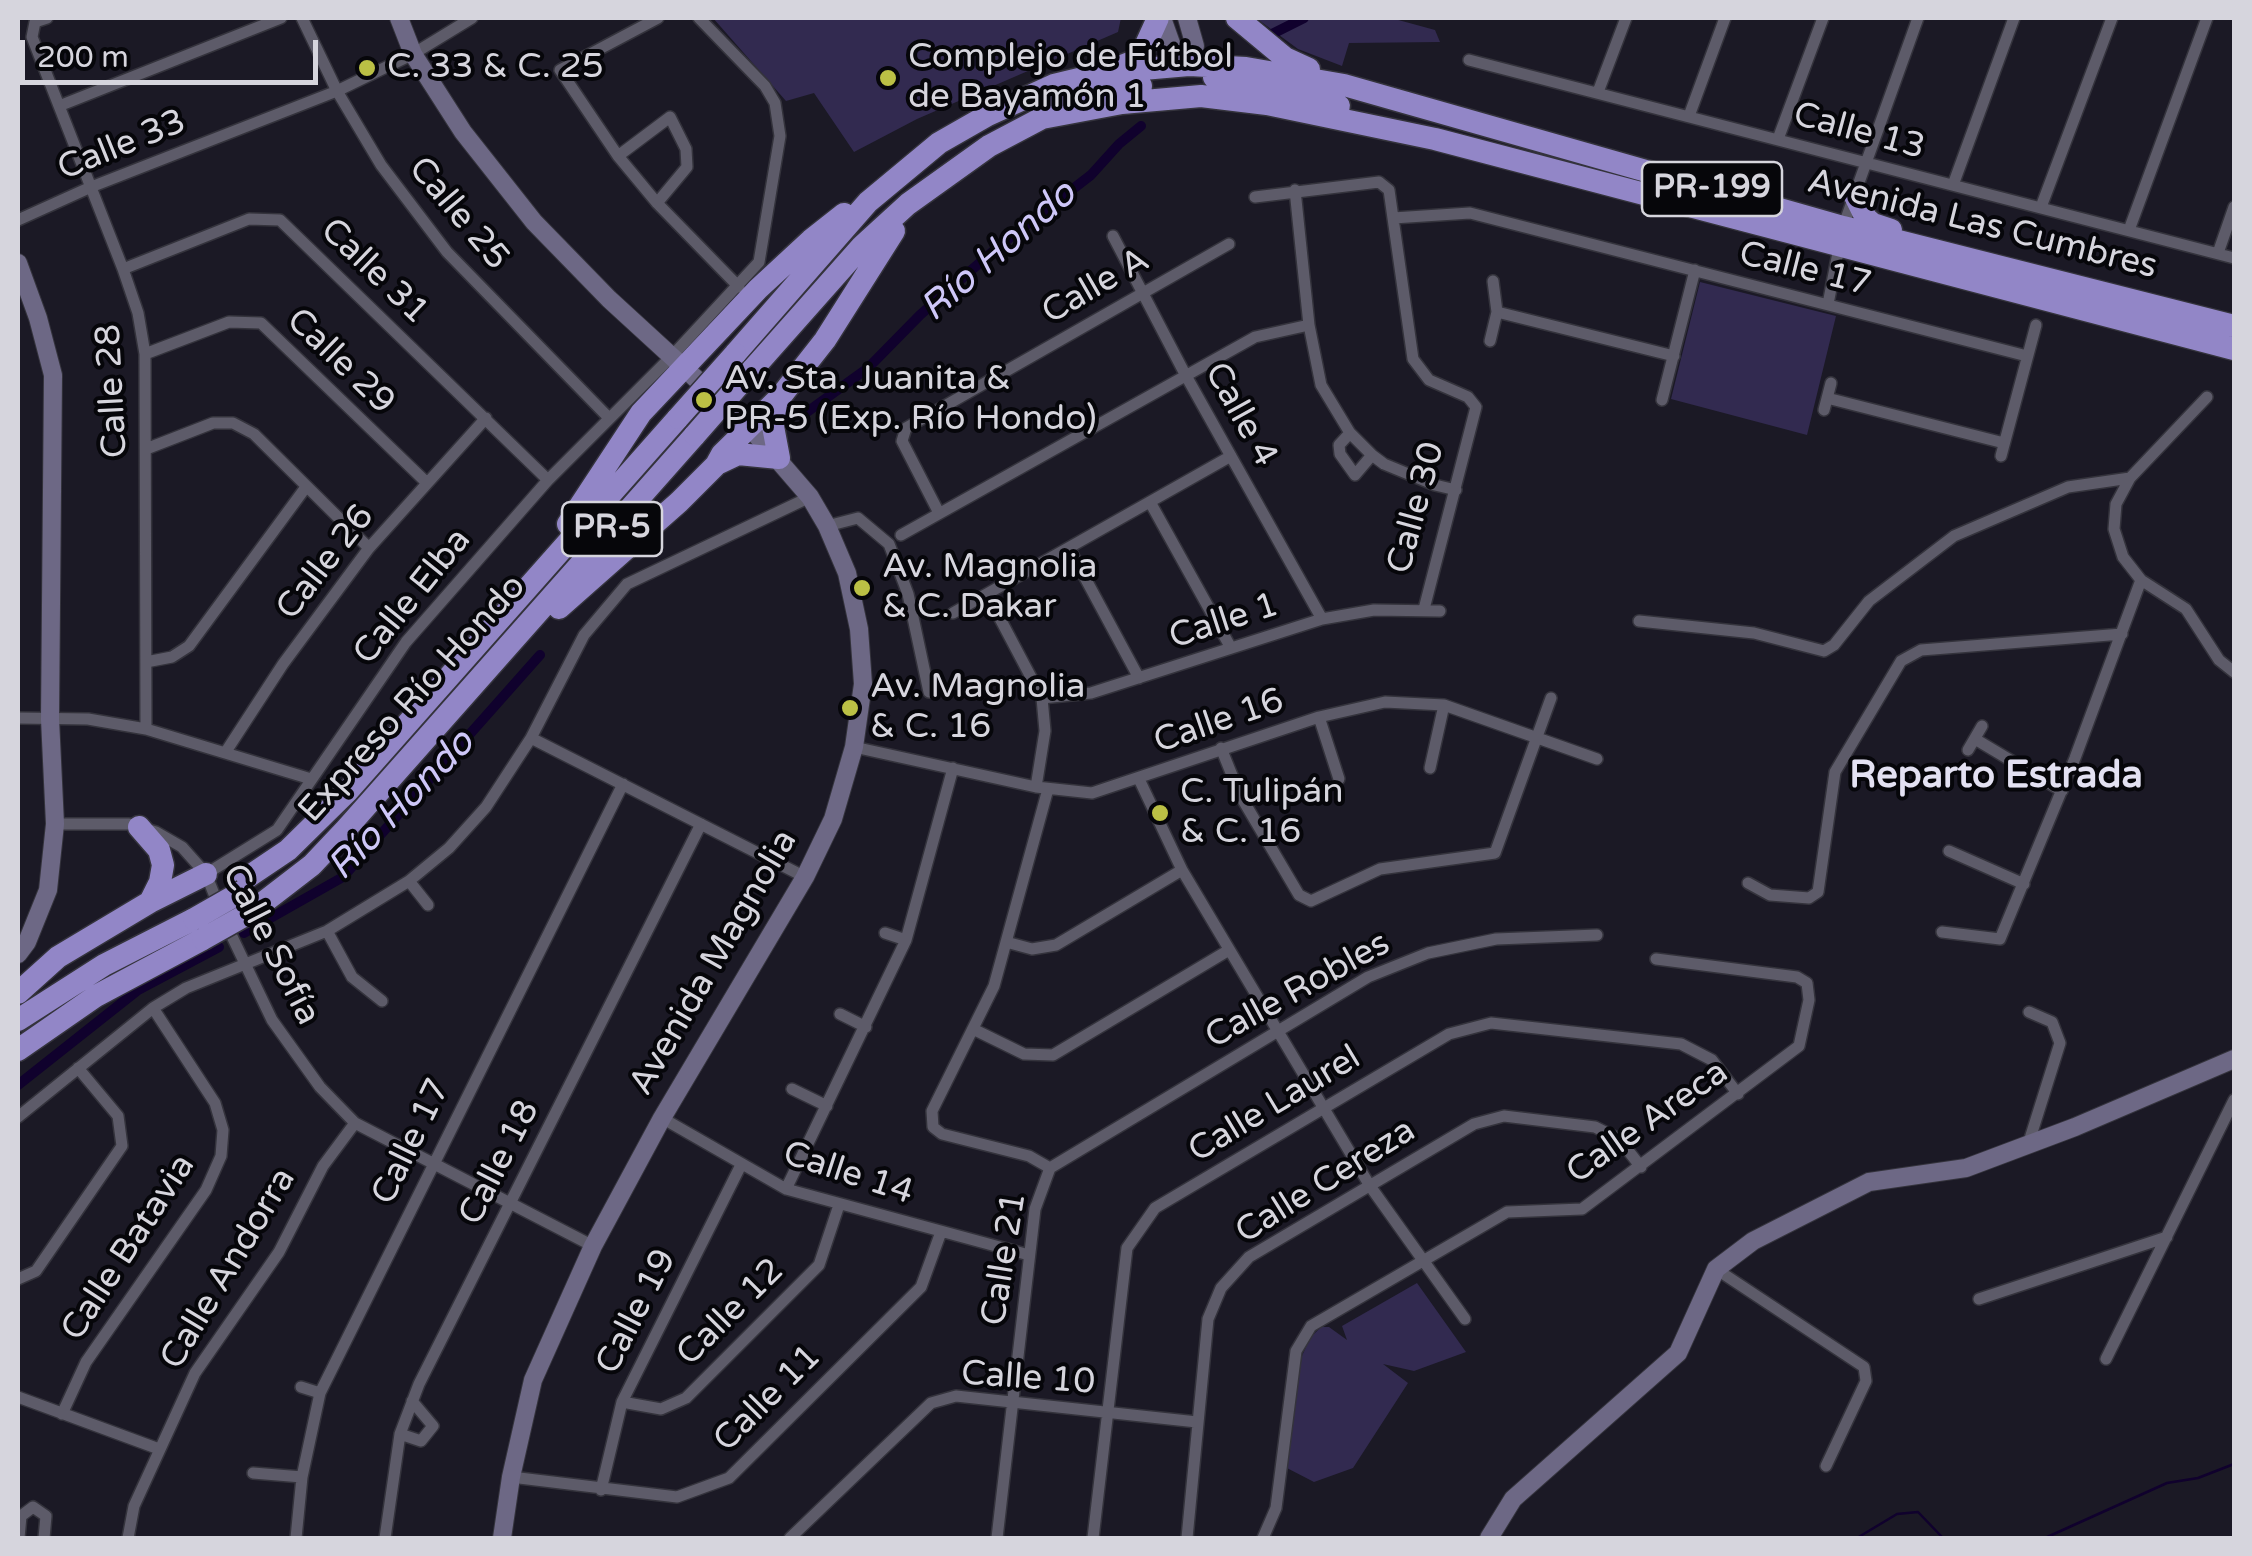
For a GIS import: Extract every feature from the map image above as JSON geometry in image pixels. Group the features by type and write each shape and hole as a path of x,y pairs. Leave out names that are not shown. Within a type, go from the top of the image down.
{"highway":[{"path":"1108,72 1137,58 1160,18"},
{"path":"1238,18 1285,58 1344,85"},
{"path":"1042,118 1072,98 1109,89 1168,84 1188,65 1216,78 1308,96 1435,139"},
{"name":"Expreso Río Hondo","path":"18,1050 197,924 245,897 284,889 327,849 529,622 686,426 743,362 868,202 915,160 988,114 1054,85 1108,72 1188,65"},
{"name":"Avenida Las Cumbres","path":"1188,65 1246,68 1344,85 1841,236 2234,348"},
{"name":"Expreso Río Hondo","path":"743,362 908,204 989,146 1042,118 1122,103 1201,96"},
{"name":"Avenida Las Cumbres","path":"1201,96 1267,104 1435,139 1841,236 1986,264 2234,326"},
{"path":"1854,194 1873,224 1979,254 1986,264"},
{"path":"546,566 552,548 677,362 810,240 849,210 868,202"},
{"path":"529,622 555,610 664,517 781,396 825,340 908,204"},
{"path":"716,465 738,454 779,458 772,421 781,396"},
{"name":"Expreso Río Hondo","path":"18,1011 88,963 197,924 245,897 270,864 348,792 546,566 686,426"},
{"path":"139,827 159,850 164,865 150,902"},
{"path":"18,993 58,957 206,874"},
{"path":"18,1020 104,965 197,924"},
{"path":"18,1030 68,995 197,924"}],"street":[{"name":"Calle 28","path":"47,18 35,22 32,37 123,268 138,313 145,354 146,730"},
{"path":"59,106 281,18"},
{"name":"Calle 25","path":"302,18 337,91 382,165 448,252 609,418"},
{"name":"Avenida Magnolia","path":"398,18 413,54 462,132 534,222 749,428 810,498 847,573 860,629 862,684 854,747 834,818 805,876 662,1118 593,1246 532,1380 502,1538"},
{"name":"Calle 33","path":"18,220 91,187 337,91 413,54 472,18"},
{"path":"658,18 560,70 618,156 738,287"},
{"name":"Calle Elba","path":"206,874 276,830 406,642 548,480 609,418 677,362 759,262 780,136 774,103 765,86 699,18"},
{"path":"1160,18 1173,49 1188,65 1195,46 1187,18"},
{"path":"1598,92 1626,18"},
{"path":"1689,116 1726,18"},
{"path":"1778,139 1822,18"},
{"path":"1828,304 1854,194 1918,18"},
{"path":"1953,185 2014,18"},
{"path":"2040,207 2112,18"},
{"path":"2129,230 2208,18"},
{"name":"Calle 13","path":"1469,60 2234,258"},
{"path":"618,156 670,118 686,149 687,167 657,203"},
{"path":"1254,197 1379,182 1389,190 1393,218"},
{"path":"1295,190 1309,325 1320,386 1350,432 1372,455 1384,464 1456,490"},
{"path":"2218,254 2234,208"},
{"name":"Calle 17","path":"1393,218 1470,212 2028,356"},
{"name":"Calle 30","path":"1393,218 1413,359 1429,380 1468,397 1476,408 1424,609"},
{"name":"Calle 31","path":"123,268 248,219 280,220 548,480"},
{"name":"Calle 4","path":"1112,236 1322,619"},
{"name":"Calle A","path":"939,513 902,441 906,428 1229,244"},
{"path":"18,264 53,375 50,719 56,824 48,890 27,942 18,954"},
{"path":"1662,400 1695,270"},
{"path":"1490,340 1497,312 1493,281"},
{"path":"1497,312 1674,356"},
{"name":"Calle 29","path":"145,354 230,322 261,323 426,482"},
{"path":"902,535 1255,337 1309,325"},
{"path":"1831,383 1826,404 2002,449 2036,325"},
{"path":"2207,397 2130,478 2116,504 2114,529 2123,557 2141,580 2186,609 2219,660 2234,672"},
{"name":"Calle 26","path":"225,754 283,664 369,548 486,418"},
{"path":"146,449 213,423 233,423 254,434 369,548"},
{"path":"1350,432 1339,444 1340,454 1354,474 1372,455"},
{"path":"954,612 1232,456"},
{"path":"1639,621 1754,633 1824,651 1834,645 1870,601 1954,536 2068,488 2130,478"},
{"path":"146,662 172,658 189,646 306,487"},
{"path":"18,1117 153,1008 186,988 327,931 410,882 449,848 486,807 531,738 584,635 627,584 810,498"},
{"path":"1150,502 1231,648"},
{"path":"827,526 858,518 889,544 908,594 929,692"},
{"path":"1068,548 1139,678"},
{"path":"1942,932 2000,938 2062,790 2141,580"},
{"path":"987,594 1042,698 1042,788 994,986 932,1111 933,1127 942,1134 1029,1156 1050,1168"},
{"name":"Calle 1","path":"1042,698 1091,694 1322,619 1374,610 1440,611"},
{"path":"1748,883 1770,895 1809,898 1818,892 1835,772 1901,660 1921,650 2122,634"},
{"path":"1221,748 1240,796 1298,895 1311,901 1380,870 1495,853 1551,698"},
{"name":"Calle 16","path":"854,747 1042,788 1092,793 1319,717 1384,702 1444,705 1597,758"},
{"path":"1430,768 1444,705"},
{"path":"1319,717 1339,779"},
{"path":"18,718 88,719 146,730 311,780"},
{"path":"1982,726 1971,744 2062,790"},
{"path":"531,738 805,876"},
{"path":"786,1189 906,940 953,768"},
{"path":"1139,780 1182,870 1370,1186 1465,1318"},
{"name":"Calle 17","path":"296,1538 302,1478 320,1393 623,784"},
{"name":"Calle Sofía","path":"56,824 139,827 182,847 206,874 243,964 272,1020 320,1087 355,1123"},
{"name":"Calle 18","path":"384,1538 400,1434 412,1401 701,824"},
{"path":"1949,851 2024,884"},
{"path":"1006,942 1032,948 1056,944 1182,870"},
{"path":"410,882 428,905"},
{"path":"327,931 352,977 382,1001"},
{"path":"886,934 906,940"},
{"name":"Calle Robles","path":"1050,1168 1368,976 1428,953 1496,939 1596,935"},
{"path":"973,1029 1024,1054 1052,1054 1229,950"},
{"name":"Calle Areca","path":"1263,1538 1276,1508 1296,1352 1311,1326 1507,1212 1582,1209 1798,1046 1809,1000 1807,983 1797,977 1656,959"},
{"name":"Calle Batavia","path":"62,1414 86,1362 206,1190 221,1156 222,1130 215,1103 153,1008"},
{"path":"2028,1145 2060,1043 2052,1022 2030,1012"},
{"path":"840,1014 866,1027"},
{"name":"Calle Laurel","path":"1093,1538 1127,1248 1155,1208 1449,1034 1490,1023 1682,1044 1712,1060 1738,1094"},
{"path":"1489,1538 1513,1499 1678,1353 1716,1270 1753,1241 1869,1182 1966,1168 2234,1059"},
{"path":"18,1278 36,1271 122,1146 118,1116 78,1068"},
{"path":"792,1090 826,1106"},
{"path":"2106,1359 2234,1100"},
{"name":"Calle Cereza","path":"1187,1538 1208,1319 1220,1288 1249,1257 1474,1124 1504,1116 1595,1127 1619,1140 1641,1166"},
{"name":"Calle 14","path":"662,1118 786,1189 1030,1256"},
{"path":"355,1123 593,1246"},
{"name":"Calle Andorra","path":"128,1538 134,1506 195,1373 278,1252 323,1166 355,1123"},
{"name":"Calle 19","path":"602,1490 622,1402 741,1165"},
{"name":"Calle 21","path":"997,1538 1035,1209 1050,1168"},
{"name":"Calle 12","path":"622,1402 661,1409 686,1398 819,1264 838,1205"},
{"name":"Calle 11","path":"511,1476 677,1497 728,1478 920,1286 940,1232"},
{"path":"1978,1299 2167,1237"},
{"path":"1716,1270 1864,1367 1866,1381 1826,1466"},
{"path":"301,1387 320,1393"},
{"name":"Calle 10","path":"790,1538 931,1403 956,1396 1196,1422"},
{"path":"18,1397 159,1449"},
{"path":"400,1434 422,1441 433,1426 412,1401"},
{"path":"253,1472 302,1478"},
{"path":"19,1538 21,1516 34,1507 46,1516 44,1538"}],"shaded area":[{"name":"Complejo de Fútbol de Bayamón 1","path":"713,18 1121,18 1118,32 917,119 854,152 814,93 786,101"},
{"path":"1256,18 1391,18 1435,30 1440,42 1349,43 1342,66 1298,49"},
{"path":"1700,282 1836,316 1807,435 1671,399"},
{"path":"1417,1283 1466,1352 1414,1371 1383,1364 1408,1383 1353,1468 1314,1482 1285,1467 1302,1356 1310,1338 1321,1327 1329,1327 1347,1340 1342,1326"}],"waterway":[{"name":"Río Hondo","path":"1266,37 1304,18"},
{"name":"Río Hondo","path":"807,412 868,368 920,315 999,246 1091,175 1141,126"},
{"name":"Río Hondo","path":"244,933 343,877 540,655"},
{"name":"Río Hondo","path":"18,1085 138,990 219,947"},
{"path":"2045,1538 2167,1483 2198,1478 2234,1464"},
{"path":"1857,1538 1897,1514 1918,1512 1943,1538"}],"place":[{"name":"C. 33 & C. 25","path":"367,68"},
{"name":"Complejo de Fútbol de Bayamón 1","path":"888,78"},
{"name":"Av. Sta. Juanita & PR-5 (Exp. Río Hondo)","path":"704,400"},
{"name":"Av. Magnolia & C. Dakar","path":"862,588"},
{"name":"Av. Magnolia & C. 16","path":"850,708"},
{"name":"C. Tulipán & C. 16","path":"1160,813"}],"district":[{"name":"Reparto Estrada","path":"1996,777"}]}
